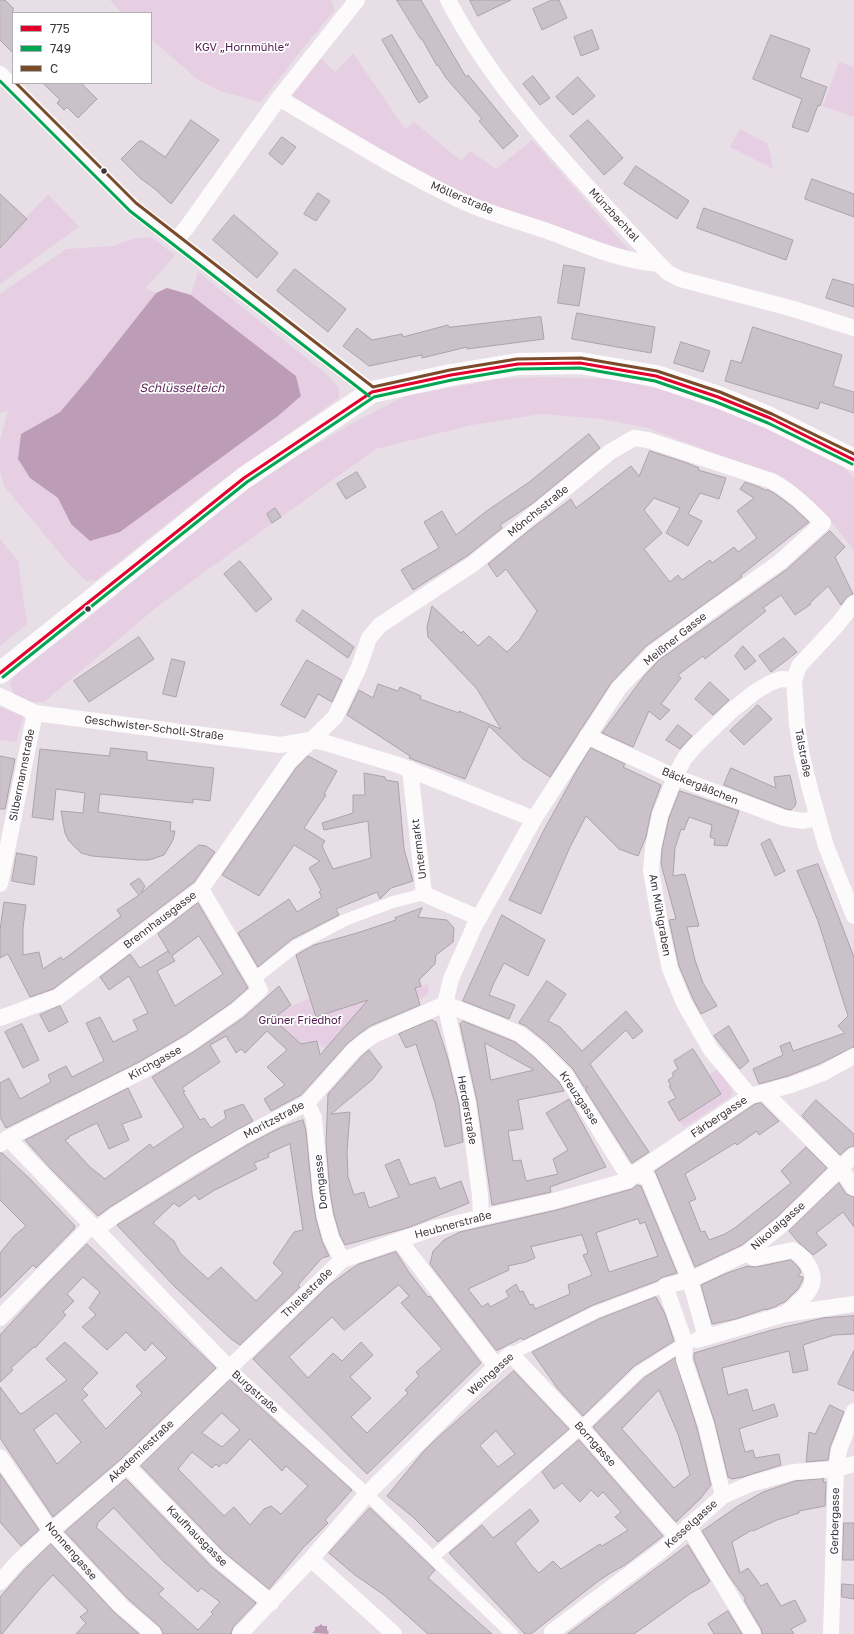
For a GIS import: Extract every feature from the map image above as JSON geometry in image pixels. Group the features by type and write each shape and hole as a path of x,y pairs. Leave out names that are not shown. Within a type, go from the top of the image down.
{"main road":[{"path":"0,673 244,478 372,392 451,375 518,364 580,363 656,376 718,397 770,418 854,460"}],"street":[{"path":"176,240 280,98 357,0"},
{"name":"Münzbachtal","path":"448,0 463,30 504,90 544,139 668,272 680,279 790,308 854,328"},
{"path":"0,74 133,207 372,392"},
{"name":"Möllerstraße","path":"280,98 389,163 466,202 606,254 642,263 659,264"},
{"name":"Mönchsstraße","path":"310,740 335,717 359,667 369,638 380,624 473,564 610,452 634,438 648,440 772,482 783,487 800,500 823,522"},
{"name":"Meißner Gasse","path":"534,819 619,688 653,654 723,601 780,562 823,522"},
{"name":"Talstraße","path":"854,603 838,624 799,666 794,680 797,725 802,756 817,818 826,846 854,916"},
{"name":"Am Mühlgraben","path":"794,680 781,679 770,683 755,692 731,711 695,746 684,759 660,815 653,848 651,871 670,969 684,1003 711,1050 757,1094 841,1169"},
{"name":"Geschwister-Scholl-Straße","path":"0,696 35,713 280,745 310,740"},
{"name":"Silbermannstraße","path":"0,884 35,713"},
{"name":"Bäckergäßchen","path":"587,736 675,777 784,818 803,821 817,818"},
{"path":"310,740 323,742 410,769 534,819 479,918 452,979 445,1004"},
{"name":"Brennhausgasse","path":"0,1018 58,997 201,889 289,762 310,740"},
{"name":"Untermarkt","path":"410,769 424,894 479,918"},
{"path":"201,889 254,979 296,946 345,920 393,902 424,894"},
{"name":"Kirchgasse","path":"4,1141 144,1070 190,1044 237,1010 260,990 254,979"},
{"name":"Moritzstraße","path":"0,1318 94,1228 242,1137 307,1103 354,1050 374,1035 445,1004"},
{"name":"Kreuzgasse","path":"445,1004 520,1034 540,1050 566,1076 625,1171 648,1178 690,1280 706,1337"},
{"name":"Herderstraße","path":"445,1004 468,1103 480,1196 481,1217"},
{"name":"Färbergasse","path":"635,1173 757,1094 791,1086 823,1073 854,1056"},
{"name":"Domgasse","path":"307,1103 314,1118 321,1193 325,1217 331,1238 342,1260"},
{"name":"Burgstraße","path":"4,1141 94,1228 229,1368 368,1494 512,1634"},
{"name":"Nikolaigasse","path":"665,1286 690,1280 747,1253 784,1223 854,1155"},
{"path":"841,1169 854,1188"},
{"name":"Heubnerstraße","path":"496,1366 399,1240 435,1228 562,1199 629,1180 635,1173"},
{"name":"Thielestraße","path":"229,1368 342,1260 399,1240"},
{"path":"747,1253 754,1258 793,1250 803,1258 810,1267 812,1283 809,1291 785,1314"},
{"path":"665,1286 685,1343 684,1360 706,1425 723,1496"},
{"name":"Weingasse","path":"241,1634 311,1559 368,1494 496,1366 511,1354 596,1312 665,1286"},
{"path":"433,1557 581,1428 639,1372 685,1343 785,1314 854,1304"},
{"name":"Borngasse","path":"511,1354 682,1531 753,1634"},
{"name":"Akademiestraße","path":"0,1582 51,1531 127,1466 229,1368"},
{"name":"Gerbergasse","path":"831,1634 836,1470 839,1450 854,1411"},
{"name":"Nonnengasse","path":"0,1457 51,1531 121,1606 154,1634"},
{"name":"Kesselgasse","path":"551,1633 662,1550 723,1496 750,1484 793,1472 836,1470 854,1464"},
{"name":"Kaufhausgasse","path":"127,1466 219,1560 271,1603"},
{"path":"311,1559 394,1634"}],"green space":[{"name":"KGV „Hornmühle“","path":"110,0 331,0 335,10 261,102 220,91 197,79 152,40 152,12 121,12"},
{"path":"353,53 405,129 414,122 461,161 470,151 496,169 532,140 629,250 627,256 458,193 290,98 320,58 335,72"},
{"path":"839,62 854,67 854,117 823,106"},
{"path":"740,129 768,144 773,169 730,147"},
{"path":"48,194 79,227 0,284 0,246"},
{"path":"151,237 175,255 146,288 156,293 60,412 21,434 18,459 30,478 58,498 71,524 120,532 278,416 301,396 296,376 191,295 198,272 324,372 339,388 339,398 213,487 96,580 86,581 62,556 4,486 0,470 0,440 8,411 0,413 0,294 66,249 113,246 132,239"},
{"path":"544,377 613,379 673,392 732,414 838,461 854,478 854,550 830,520 784,480 648,428 601,419 542,414 472,425 376,449 163,602 44,702 31,702 14,694 10,683 16,673 77,627 227,504 283,464 360,419 405,396 499,379"},
{"path":"0,539 18,561 27,624 0,646"},
{"path":"0,707 24,716 16,742 0,740"},
{"name":"Grüner Friedhof","path":"428,984 429,991 426,996 326,1050 317,1041 308,1052 273,1019 288,1008 310,998 316,1017 387,991 413,989"},
{"path":"718,1069 733,1091 731,1097 684,1127 679,1121 721,1094 709,1075"}],"water":[{"name":"Schlüsselteich","path":"167,288 191,295 296,376 301,396 278,416 120,532 90,541 71,524 58,498 30,478 18,459 21,434 60,412 156,293"},
{"path":"321,1624 323,1626 327,1626 327,1630 329,1632 328,1634 312,1633 315,1630 315,1627"}],"building":[{"path":"0,0 5,0 13,8 12,52 0,40"},
{"path":"397,0 421,0 466,77 468,75 518,136 503,149 479,121 482,119 446,78 438,65 437,66"},
{"path":"470,0 511,0 478,16"},
{"path":"552,0 559,0 567,18 542,30 533,9"},
{"path":"592,30 599,49 581,56 574,37"},
{"path":"392,35 428,97 419,103 382,40"},
{"path":"771,35 810,49 800,77 827,87 820,106 818,105 808,132 792,127 802,99 753,79"},
{"path":"533,76 550,98 540,105 523,84"},
{"path":"578,77 595,96 573,115 556,97"},
{"path":"44,84 82,84 97,99 78,118 67,107 64,110 57,103 60,100"},
{"path":"191,120 219,140 171,204 155,189 140,178 121,159 139,141 142,141 165,157"},
{"path":"588,120 623,158 604,175 570,136"},
{"path":"282,137 296,147 282,165 269,154"},
{"path":"636,166 689,201 677,219 624,184"},
{"path":"812,179 854,194 854,217 805,199"},
{"path":"318,193 330,201 316,221 304,214"},
{"path":"0,194 27,219 0,248"},
{"path":"704,208 793,240 786,260 697,228"},
{"path":"234,215 278,253 257,278 213,240"},
{"path":"564,265 585,268 579,306 558,303"},
{"path":"295,269 346,309 328,332 277,291"},
{"path":"833,279 854,285 854,307 826,298"},
{"path":"577,313 655,327 651,353 572,339"},
{"path":"541,317 544,339 467,349 467,347 422,358 422,355 369,366 343,346 357,328 372,340 402,334 403,337 448,325 449,327"},
{"path":"753,327 842,355 833,386 854,392 854,413 820,402 818,409 725,381 731,360 741,363"},
{"path":"681,342 710,351 703,372 674,363"},
{"path":"589,434 600,448 533,503 500,525 502,528 467,556 413,590 401,570 439,548 424,522 442,511 456,535 488,510 528,483"},
{"path":"650,451 687,463 699,468 698,470 726,478 719,499 700,493 688,514 702,521 688,546 666,533 680,508 654,498 644,510 662,533 644,549 670,582 678,575 682,580 710,560 712,563 734,547 738,552 757,538 737,511 754,498 740,489 745,482 774,493 793,507 809,522 741,575 742,577 646,646 611,683 550,777 523,759 489,726 465,779 409,758 410,756 347,715 359,690 373,698 378,684 398,691 400,687 421,696 420,699 459,713 459,711 501,729 477,689 428,637 427,627 432,606 461,633 463,631 478,646 489,636 507,652 520,639 537,611 506,569 497,577 488,564 571,499 576,508 631,466 639,476"},
{"path":"357,472 366,487 346,499 337,484"},
{"path":"275,508 281,517 272,523 267,514"},
{"path":"830,531 845,547 835,557 853,594 847,597 841,605 828,586 810,603 811,604 795,615 781,595 763,608 766,611 705,659 703,656 678,675 681,678 661,704 670,710 660,720 649,711 633,747 602,733 644,676 659,660 786,570"},
{"path":"240,561 272,599 256,612 224,574"},
{"path":"303,610 354,647 348,658 296,621"},
{"path":"139,637 154,659 89,702 74,681"},
{"path":"784,638 797,652 771,672 759,656"},
{"path":"743,646 756,661 745,670 735,656"},
{"path":"172,659 185,662 176,697 163,694"},
{"path":"307,660 342,680 332,702 318,694 305,718 281,705"},
{"path":"710,682 729,700 713,715 695,699"},
{"path":"758,705 772,719 744,745 730,731"},
{"path":"678,725 692,736 680,749 666,740"},
{"path":"111,748 147,752 147,760 214,768 210,801 193,799 193,803 100,794 98,812 171,822 170,831 175,831 173,840 164,855 149,860 140,860 92,856 81,853 69,841 65,833 61,811 83,813 85,793 56,789 53,820 32,817 40,749 109,756"},
{"path":"591,748 625,764 623,767 661,785 651,812 646,837 638,856 619,849 586,816 570,847 541,914 509,900 544,830 577,770"},
{"path":"0,756 15,759 5,809 0,809"},
{"path":"308,756 337,771 324,794 326,795 304,828 325,841 322,846 333,869 371,858 368,821 324,830 322,823 353,813 353,795 365,795 364,773 385,777 386,780 398,782 404,849 413,881 391,888 380,899 377,892 336,909 339,915 292,939 258,967 238,933 289,899 297,912 322,897 319,892 321,890 309,868 320,861 294,845 259,896 222,875 296,768"},
{"path":"731,768 776,788 774,777 790,775 796,802 795,806 791,810 786,809 724,785"},
{"path":"680,791 739,811 727,846 714,845 715,839 710,837 712,825 689,817 684,830 681,829 675,848 673,876 685,874 699,926 687,927 695,960 703,983 717,1006 701,1014 679,966 669,920 676,919 661,864 662,849 669,818"},
{"path":"770,839 785,871 775,876 761,844"},
{"path":"199,845 206,846 215,852 194,882 53,989 30,997 8,954 0,958 0,930 4,902 26,905 23,928 23,955 39,952 43,969 61,957 63,960 121,916 117,910 139,895 130,884 139,878 145,886 141,893"},
{"path":"17,853 37,857 34,885 12,881"},
{"path":"818,864 854,957 854,1047 819,1064 788,1076 759,1084 753,1069 783,1055 780,1046 790,1042 793,1051 845,1033 838,1026 848,1016 818,921 797,871"},
{"path":"198,903 248,988 231,1003 185,1035 139,1062 6,1128 0,1117 0,1083 9,1078 20,1099 51,1082 48,1075 66,1066 72,1077 104,1061 86,1023 100,1017 113,1042 138,1030 133,1020 148,1013 129,976 109,990 100,977 130,954 140,968 168,951 170,954 158,934","holes":["199,936 223,974 175,1006 157,971 175,961 172,956"]},
{"path":"422,908 418,917 447,920 454,928 453,942 436,955 435,964 419,980 421,986 415,988 420,1005 370,1026 347,1044 301,1095 271,1111 264,1099 285,1085 267,1067 287,1050 267,1031 245,1053 241,1049 236,1053 226,1036 210,1045 220,1062 182,1088 185,1091 183,1092 200,1120 204,1118 211,1128 226,1118 224,1111 243,1104 253,1121 193,1155 98,1216 52,1170 25,1140 128,1088 142,1117 122,1124 129,1140 109,1149 97,1123 68,1137 69,1138 65,1140 90,1167 105,1179 150,1144 153,1148 184,1127 152,1077 195,1051 243,1018 279,986 291,1005 273,1019 301,1044 317,1041 320,1055 368,1000 316,1017 296,955 314,945 396,920 395,918"},
{"path":"502,915 545,940 528,976 504,963 493,985 489,995 515,1005 509,1019 463,1001"},
{"path":"547,981 566,994 548,1021 560,1027 582,1051 626,1011 643,1031 633,1039 626,1030 590,1064 649,1152 632,1163 585,1089 588,1087 584,1087 573,1069 547,1043 526,1026 519,1023"},
{"path":"60,1006 68,1022 49,1032 40,1015"},
{"path":"432,1020 436,1022 448,1059 459,1105 463,1142 445,1147 435,1103 416,1044 406,1048 399,1034"},
{"path":"463,1021 515,1042 534,1057 559,1082 564,1091 518,1100 523,1129 508,1131 513,1161 521,1160 526,1181 558,1174 553,1159 568,1150 546,1113 569,1099 606,1167 550,1187 551,1192 492,1205 477,1101 460,1024","holes":["485,1043 534,1070 491,1080"]},
{"path":"22,1024 39,1060 23,1068 5,1032"},
{"path":"729,1026 749,1061 740,1069 714,1036"},
{"path":"693,1049 721,1094 679,1121 668,1102 676,1098 669,1086 671,1086 668,1080 673,1077 673,1072 678,1069 674,1061"},
{"path":"369,1050 382,1067 372,1080 331,1114 350,1112 347,1152 348,1177 354,1195 364,1192 369,1208 399,1197 385,1165 399,1159 410,1185 435,1177 440,1189 461,1181 469,1203 410,1227 345,1245 340,1235 334,1215 330,1192 326,1143 328,1094"},
{"path":"816,1100 854,1134 854,1146 848,1148 840,1155 802,1116"},
{"path":"761,1103 779,1121 759,1135 757,1131 737,1145 735,1143 685,1174 696,1199 689,1202 701,1232 705,1231 709,1240 725,1234 736,1227 791,1183 781,1171 806,1147 827,1168 778,1216 742,1245 695,1267 655,1171 755,1104"},
{"path":"303,1120 306,1131 316,1219 322,1241 329,1256 322,1258 298,1285 300,1287 240,1345 231,1339 175,1287 117,1225 247,1145 280,1128","holes":["290,1144 303,1230 294,1232 273,1263 283,1273 256,1301 221,1267 208,1279 180,1253 174,1241 153,1223 174,1203 179,1207 195,1195 199,1200 213,1191 257,1169 254,1163 269,1157 268,1154"]},
{"path":"0,1153 2,1153 29,1178 75,1226 74,1229 36,1268 33,1265 0,1298 0,1253 14,1236 26,1226 0,1200"},
{"path":"839,1183 846,1194 854,1197 854,1227 843,1212 816,1233 827,1245 813,1255 798,1242 789,1231"},
{"path":"637,1185 641,1186 677,1273 663,1277 657,1281 593,1305 523,1340 521,1338 498,1350 496,1350 430,1264 433,1251 444,1240 460,1232 557,1210 632,1189","holes":["638,1219 640,1224 645,1222 658,1256 609,1272 596,1233","582,1235 588,1253 583,1255 592,1275 568,1285 570,1294 535,1309 533,1304 530,1305 523,1291 520,1292 516,1284 506,1291 509,1297 490,1307 488,1303 482,1307 468,1289 509,1270 508,1266 526,1262 535,1258 531,1247"]},
{"path":"87,1244 216,1368 121,1459 53,1517 0,1438 0,1387 20,1414 23,1413 67,1380 46,1359 65,1342 98,1373 82,1389 88,1395 82,1400 106,1429 142,1393 136,1386 167,1358 152,1343 145,1351 126,1332 107,1350 82,1327 96,1315 89,1308 100,1292 83,1277 67,1294 74,1301 63,1312 66,1315 35,1348 34,1347 11,1368 13,1370 0,1382 0,1335 49,1282","holes":["56,1413 81,1442 57,1464 34,1430"]},
{"path":"396,1252 408,1271 428,1297 430,1296 481,1363 367,1474 253,1359 328,1286 359,1264","holes":["399,1285 409,1296 401,1303 442,1349 416,1372 419,1376 405,1390 408,1393 367,1433 351,1417 371,1398 350,1377 373,1355 361,1342 342,1361 333,1353 308,1378 289,1357 332,1317 344,1330"]},
{"path":"791,1260 801,1272 798,1276 803,1277 803,1279 798,1289 785,1302 766,1310 765,1309 736,1319 712,1324 701,1285 727,1273 748,1266 756,1267"},
{"path":"656,1297 665,1314 674,1341 634,1366 583,1416 558,1389 532,1352 599,1319"},
{"path":"854,1316 854,1334 834,1335 803,1345 808,1370 793,1373 789,1351 722,1368 728,1395 747,1389 753,1411 774,1404 778,1416 739,1429 745,1452 753,1450 755,1458 779,1454 781,1465 743,1477 732,1479 728,1477 715,1423 694,1359 694,1353 772,1330 823,1318"},
{"path":"854,1351 854,1391 838,1384"},
{"path":"675,1358 697,1428 711,1485 700,1499 676,1522 593,1427 644,1378","holes":["659,1390 678,1434 690,1475 674,1488 622,1429"]},
{"path":"514,1371 569,1429 438,1542 413,1517 387,1496 423,1452","holes":["496,1431 515,1454 498,1467 480,1446"]},
{"path":"230,1380 352,1490 325,1520 328,1523 302,1549 269,1589 225,1553 141,1466","holes":["222,1413 240,1430 222,1447 202,1433","250,1439 282,1471 286,1466 308,1486 281,1514 271,1506 264,1509 250,1525 234,1507 224,1516 178,1469 192,1452 212,1468 216,1464 219,1467 224,1462 226,1464"]},
{"path":"830,1405 844,1412 830,1447 828,1460 806,1462 809,1432 815,1434"},
{"path":"579,1440 663,1536 625,1565 597,1582 531,1634 525,1634 449,1553 482,1525 493,1538 530,1509 539,1521 515,1543 539,1573 553,1561 561,1569 600,1544 602,1546 628,1530 615,1517 621,1512 603,1492 598,1497 591,1490 580,1502 562,1483 554,1489 542,1472"},
{"path":"0,1474 39,1530 21,1546 0,1522"},
{"path":"126,1479 212,1567 256,1603 233,1627 231,1634 163,1634 160,1627 128,1599 65,1532","holes":["114,1508 164,1562 198,1592 201,1588 220,1602 211,1612 213,1614 198,1630 158,1594 164,1589 96,1527 98,1525 97,1524"]},
{"path":"824,1479 823,1482 826,1482 825,1506 799,1511 799,1513 777,1520 753,1531 752,1530 732,1542 740,1573 748,1568 761,1586 767,1583 781,1606 795,1600 806,1621 791,1629 794,1634 762,1634 761,1629 744,1600 746,1599 729,1576 702,1531 738,1506 763,1492 795,1481"},
{"path":"370,1508 435,1570 428,1578 492,1634 428,1634 384,1595 355,1575 329,1553"},
{"path":"844,1523 854,1523 854,1560 843,1560"},
{"path":"51,1544 114,1612 139,1634 76,1634 86,1623 80,1617 88,1611 53,1575 2,1634 0,1634 0,1597 24,1570"},
{"path":"688,1545 710,1581 706,1585 691,1593 634,1634 568,1634"},
{"path":"842,1584 854,1585 854,1599 842,1597"},
{"path":"728,1611 742,1634 714,1634 708,1624"}],"transit line":[{"name":"749","path":"0,81 130,211 369,396"},
{"name":"C","path":"17,84 136,203 373,387 450,370 517,359 581,358 657,371 720,392 772,414 854,454"},
{"name":"775","path":"0,673 244,478 372,392 451,375 518,364 580,363 656,376 718,397 770,418 854,460"},
{"name":"749","path":"3,677 247,482 374,397 452,380 518,369 580,368 655,381 716,402 768,423 852,464"}]}
